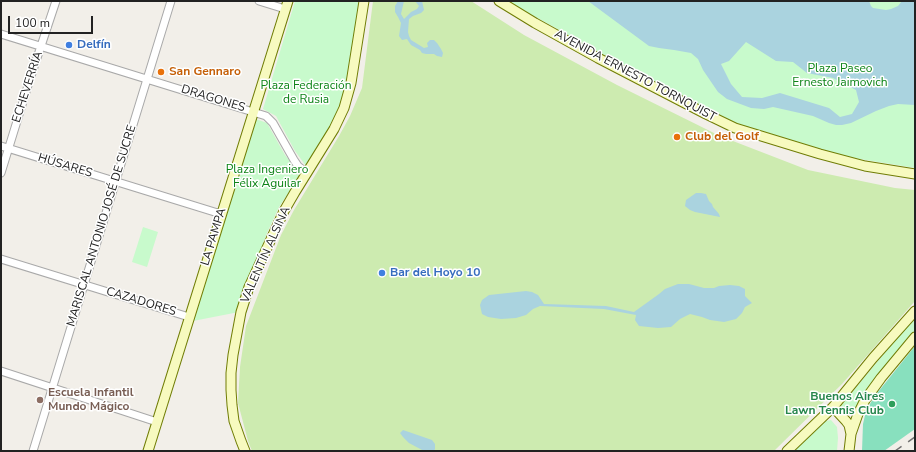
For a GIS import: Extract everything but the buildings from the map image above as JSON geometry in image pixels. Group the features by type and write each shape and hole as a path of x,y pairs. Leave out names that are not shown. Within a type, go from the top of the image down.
{"street":[{"name":"ECHEVERRÍA","path":"1,173 5,147 56,1"},
{"name":"MARISCAL ANTONIO JOSÉ DE SUCRE","path":"32,451 172,1"},
{"path":"259,1 286,5"},
{"name":"VALENTÍN ALSINA","path":"245,451 240,441 234,421 231,390 233,354 241,312 249,288 284,211 334,129 344,108 351,83 364,1"},
{"name":"AVENIDA ERNESTO TORNQUIST","path":"500,1 535,23 598,58 735,128 865,166 915,174"},
{"name":"LA PAMPA","path":"148,451 286,5"},
{"name":"DRAGONES","path":"1,34 266,116 276,127 298,166 307,173"},
{"name":"HÚSARES","path":"5,147 221,214"},
{"name":"CAZADORES","path":"1,259 189,317"},
{"path":"787,451 833,406 915,311"},
{"path":"849,451 851,434 863,404 881,378 915,337"},
{"path":"1,371 157,422"},
{"path":"833,406 849,425 851,434"},
{"path":"842,416 850,418 858,414"}],"green space":[{"name":"Plaza Federación de Rusia","path":"295,1 361,1 347,85 341,106 320,146 306,166 295,151 276,116 263,109"},
{"path":"373,1 471,1 524,35 617,85 720,136 808,170 895,188 915,190 915,301 842,384 774,451 252,451 238,403 240,367 246,326 281,235 294,210 339,136 350,116 362,88"},
{"name":"Plaza Paseo Ernesto Jaimovich","path":"507,1 915,1 915,168 847,157 729,121"},
{"name":"Plaza Ingeniero Félix Aguilar","path":"256,119 267,123 285,155 301,174 279,207 267,233 239,312 193,321"},
{"path":"143,227 158,232 147,267 132,262"},
{"path":"915,316 915,334 868,389 851,414 847,415 843,413 840,410 840,407"},
{"name":"Buenos Aires Lawn Tennis Club","path":"915,346 915,429 884,451 862,451 863,424 866,411 874,397"},
{"path":"831,420 837,427 837,451 794,451 826,421"}],"water":[{"path":"398,1 404,1 401,14 404,19 419,6 415,1 422,1 424,10 409,19 409,36 411,40 424,48 428,47 427,43 430,40 434,40 443,53 442,57 434,54 422,53 420,50 411,45 407,39 402,40 399,36 401,23 395,12 395,6"},
{"path":"588,1 869,1 873,8 886,10 898,6 902,1 915,1 915,105 898,104 889,106 851,123 842,125 836,125 813,116 773,107 764,109 751,108 727,99 718,92 703,70 698,59 691,53 649,46","holes":["746,42 776,61 793,62 807,73 833,78 856,90 859,102 852,114 840,117 829,108 780,93 762,98 742,97 731,84 721,64 729,61"]},
{"path":"696,193 706,194 720,217 695,212 685,206 686,200"},
{"path":"678,284 689,284 704,288 730,285 739,286 745,289 745,296 752,303 745,307 736,319 724,322 710,320 690,314 680,319 671,327 658,328 639,326 635,320 636,315 604,309 540,306 533,309 526,315 516,318 501,319 488,317 482,314 480,305 482,300 489,295 526,291 538,295 544,304 606,306 634,312 665,289"},
{"path":"403,430 432,440 435,444 434,451 424,451 409,443 400,433"}],"railway":[{"path":"895,451 915,437"}],"place":[{"name":"Delfín","path":"69,45"},
{"name":"San Gennaro","path":"161,72"},
{"name":"Club del Golf","path":"677,137"},
{"name":"Bar del Hoyo 10","path":"382,273"},
{"name":"Escuela Infantil Mundo Mágico","path":"40,400"},
{"name":"Buenos Aires Lawn Tennis Club","path":"892,404"}]}
